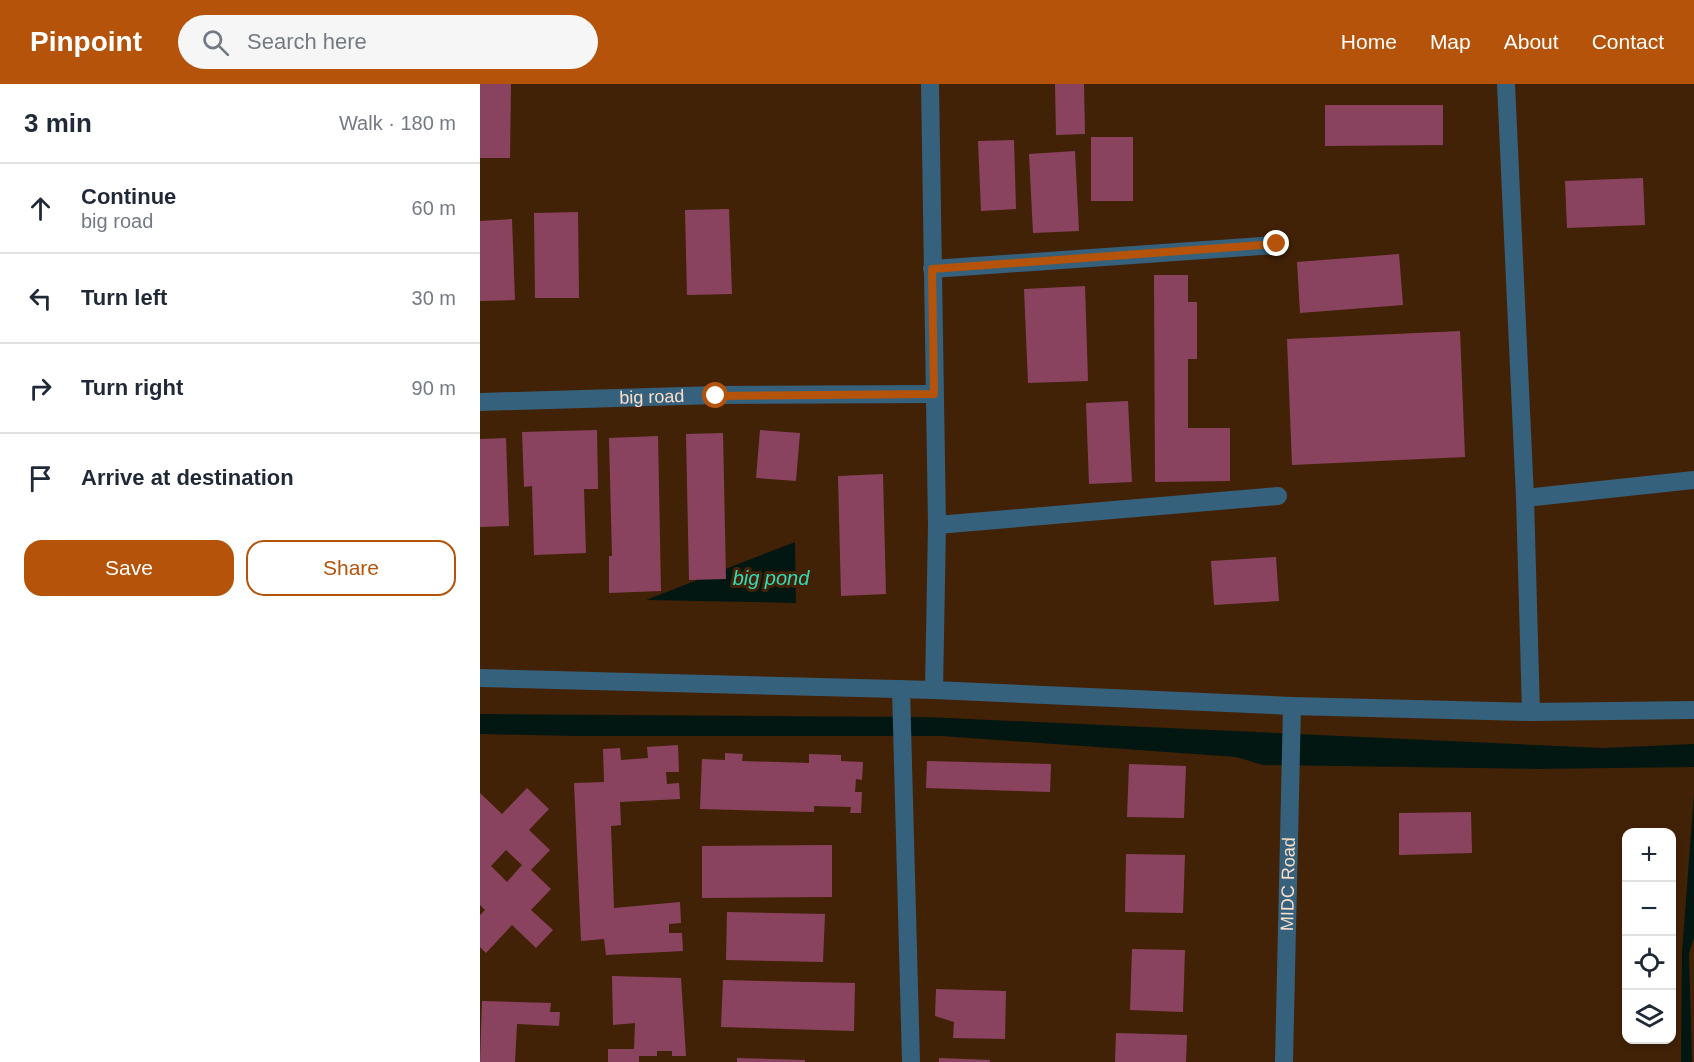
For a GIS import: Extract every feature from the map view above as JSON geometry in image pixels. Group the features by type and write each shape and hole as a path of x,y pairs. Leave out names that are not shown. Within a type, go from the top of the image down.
{"street":[{"path":"930,84 937,525 934,690"},
{"path":"1506,84 1525,498 1532,712"},
{"path":"932,269 1277,244"},
{"name":"big road","path":"480,402 716,396 934,394"},
{"path":"1525,498 1694,480"},
{"path":"937,525 1278,496"},
{"path":"480,678 901,697 934,690 1292,706 1532,712 1694,710"},
{"path":"901,697 911,1062"},
{"name":"MIDC Road","path":"1284,1062 1292,706"}],"water":[{"name":"big pond","path":"795,542 796,603 646,600"},
{"path":"480,714 926,717 1603,748 1694,744 1694,767 1536,769 1263,765 1236,757 942,736 480,734"},
{"path":"1694,793 1694,938 1689,953 1692,1062 1681,1062 1682,952"}],"building":[{"path":"480,84 511,84 510,158 480,158"},
{"path":"1055,84 1084,84 1085,134 1056,135"},
{"path":"1325,105 1443,105 1443,145 1325,146"},
{"path":"1091,137 1133,137 1133,201 1091,201"},
{"path":"1014,140 1016,209 981,211 978,141"},
{"path":"1075,151 1079,231 1033,233 1029,154"},
{"path":"1643,178 1645,225 1567,228 1565,181"},
{"path":"729,209 732,294 687,295 685,210"},
{"path":"578,212 579,298 535,298 534,213"},
{"path":"512,219 515,300 480,301 480,221"},
{"path":"1399,254 1403,305 1300,313 1297,262"},
{"path":"1154,275 1188,275 1188,302 1197,302 1197,359 1188,359 1188,428 1230,428 1230,481 1155,482"},
{"path":"1085,286 1088,381 1028,383 1024,289"},
{"path":"1460,331 1465,457 1292,465 1287,339"},
{"path":"1128,401 1132,482 1089,484 1086,403"},
{"path":"597,430 598,489 584,489 586,553 534,555 532,486 524,487 522,432"},
{"path":"760,430 800,433 796,481 756,478"},
{"path":"723,433 726,579 689,580 686,434"},
{"path":"658,436 661,591 609,593 609,556 612,556 609,438"},
{"path":"506,438 509,526 480,527 480,439"},
{"path":"883,474 886,594 841,596 838,476"},
{"path":"1276,557 1279,601 1214,605 1211,561"},
{"path":"678,745 679,772 666,772 667,784 679,783 680,799 620,802 621,825 611,826 614,908 680,902 681,923 669,924 669,933 682,933 683,951 606,955 604,939 581,941 574,783 604,782 603,749 620,748 621,760 648,758 647,747"},
{"path":"725,753 743,754 742,761 809,763 809,754 841,755 841,761 863,762 862,780 856,779 855,792 862,792 861,813 850,813 851,807 814,806 814,812 700,809 702,759 725,760"},
{"path":"927,761 1051,764 1050,792 926,788"},
{"path":"1129,764 1186,766 1184,818 1127,817"},
{"path":"527,788 549,809 529,830 550,850 531,870 551,889 531,910 553,930 536,948 512,925 486,953 480,947 480,915 485,910 480,905 480,793 502,814","holes":["506,850 522,865 507,882 491,866"]},
{"path":"1471,812 1472,853 1399,855 1399,813"},
{"path":"832,845 832,897 702,898 702,846"},
{"path":"1126,854 1185,855 1183,913 1125,912"},
{"path":"727,912 825,914 823,962 726,960"},
{"path":"1132,949 1185,950 1183,1012 1130,1010"},
{"path":"612,976 681,978 686,1056 672,1056 672,1051 657,1051 657,1056 639,1056 639,1062 608,1062 608,1049 634,1049 635,1023 613,1025"},
{"path":"723,980 855,983 854,1031 721,1027"},
{"path":"936,989 1006,991 1005,1039 953,1038 954,1022 935,1016"},
{"path":"482,1001 551,1003 550,1012 560,1012 559,1026 517,1024 515,1062 480,1062"},
{"path":"1116,1033 1187,1035 1186,1062 1115,1062"},
{"path":"737,1058 805,1060 805,1062 737,1062"},
{"path":"939,1058 990,1060 990,1062 939,1062"}],"route":[{"path":"716,396 934,394 932,269 1277,244"}]}
